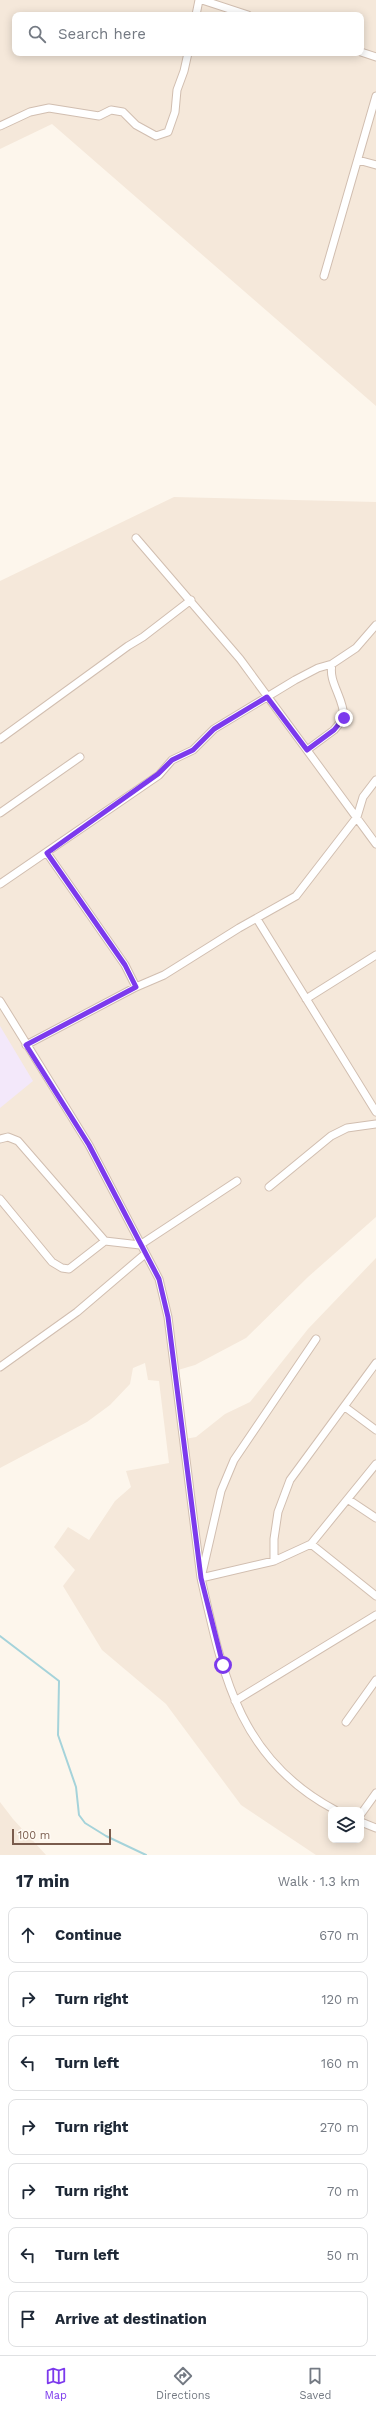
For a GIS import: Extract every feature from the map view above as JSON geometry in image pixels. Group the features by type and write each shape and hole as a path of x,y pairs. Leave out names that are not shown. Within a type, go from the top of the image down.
{"street":[{"path":"197,12 201,0 239,12"},
{"path":"364,53 376,57"},
{"path":"0,126 30,112 49,108 99,116 111,110 122,112 136,125 156,136 168,132 175,112 177,90 187,56"},
{"path":"324,276 376,96"},
{"path":"358,160 376,165"},
{"path":"136,538 191,600 240,659 376,844"},
{"path":"0,739 128,646 143,637 191,600"},
{"path":"0,884 47,853 158,774 172,760 193,750 214,729 318,668 332,664 356,648 376,625"},
{"path":"307,750 334,730 344,718 344,706 330,675 332,664"},
{"path":"0,813 80,757"},
{"path":"26,1045 136,987 164,975 296,896 357,817 363,797 376,780"},
{"path":"47,853 125,965 136,987"},
{"path":"256,919 376,1112"},
{"path":"306,1000 376,955"},
{"path":"0,1001 89,1145 159,1279 168,1317 201,1578 209,1616 235,1701 246,1726 281,1772 299,1787 330,1807"},
{"path":"269,1187 331,1136 347,1128 376,1124"},
{"path":"0,1139 8,1137 18,1141 105,1241 140,1245 237,1181"},
{"path":"0,1199 52,1262 62,1268 70,1269 105,1241"},
{"path":"0,1368 77,1312 145,1254"},
{"path":"201,1578 221,1491 234,1460 316,1339"},
{"path":"274,1561 274,1539 278,1512 290,1480 376,1363"},
{"path":"345,1407 376,1430"},
{"path":"201,1578 274,1561 311,1544 349,1500 376,1464"},
{"path":"349,1500 376,1518"},
{"path":"311,1544 376,1596"},
{"path":"235,1701 376,1615"},
{"path":"346,1722 376,1680"},
{"path":"364,1810 376,1793"},
{"path":"364,1823 376,1828"}],"shaded area":[{"path":"0,0 376,0 376,406 52,124 0,149"},
{"path":"174,497 376,502 376,1217 308,1277 246,1338 195,1365 178,1370 185,1439 196,1437 225,1414 250,1402 308,1329 376,1258 376,1855 316,1855 241,1805 166,1704 102,1650 63,1586 75,1570 54,1547 68,1527 89,1540 115,1501 131,1487 126,1471 169,1463 159,1381 148,1380 145,1363 133,1368 130,1384 110,1405 87,1422 0,1468 0,581"},
{"path":"0,1026 33,1081 0,1108"},
{"path":"0,1802 13,1819 46,1855 0,1855"}],"waterway":[{"path":"0,1636 59,1681 58,1735 76,1787 79,1815 85,1823 106,1836 146,1855"}],"route":[{"path":"223,1665 209,1616 201,1578 168,1317 159,1279 134,1235 89,1145 64,1102 26,1045 136,987 125,965 47,853 158,774 172,760 193,750 214,729 267,697 307,750 334,730 344,718"}]}
